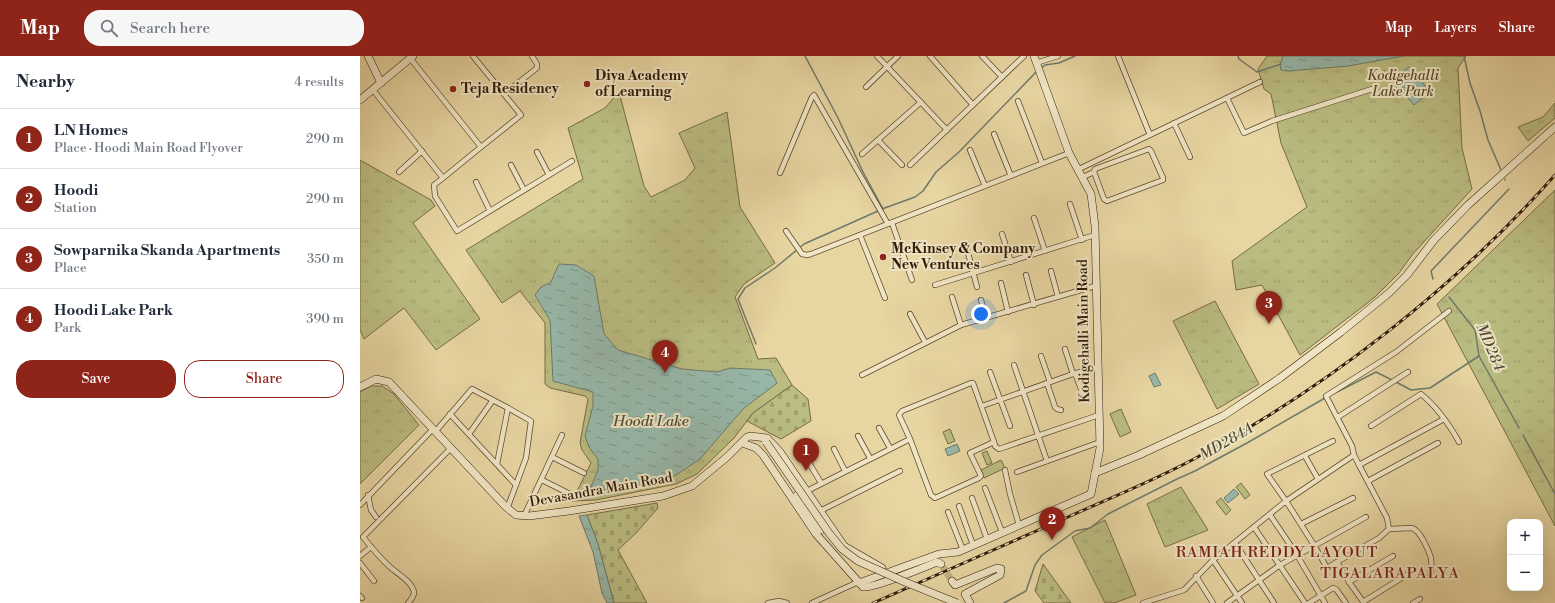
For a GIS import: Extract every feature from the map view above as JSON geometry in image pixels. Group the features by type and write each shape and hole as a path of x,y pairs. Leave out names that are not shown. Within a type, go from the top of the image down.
{"street":[{"path":"368,56 381,83"},
{"path":"473,56 521,115 434,184 435,196 457,231 572,161"},
{"path":"504,94 537,68 537,64 532,56"},
{"path":"877,56 947,130"},
{"path":"866,87 898,56"},
{"path":"930,56 973,104"},
{"path":"982,56 1002,77"},
{"path":"910,165 1024,56"},
{"path":"1037,65 1058,56"},
{"path":"1118,56 1150,135"},
{"path":"360,100 411,57 481,147"},
{"name":"Kodigehalli Main Road","path":"1019,525 1091,494 1100,442 1095,286 1095,236 1091,194 1079,169 1069,153 1037,65"},
{"path":"1079,169 1260,82"},
{"path":"1228,98 1244,133 1272,121 1372,89"},
{"path":"373,90 443,178"},
{"path":"780,173 812,96 814,95 877,205 890,223 912,280"},
{"path":"1018,101 1042,163"},
{"path":"862,154 921,102"},
{"path":"1174,124 1190,157"},
{"path":"1095,473 1139,455 1223,416 1280,378 1341,332 1389,293 1407,275 1434,240 1468,205 1555,127"},
{"path":"994,134 1011,176"},
{"path":"878,140 902,165"},
{"path":"1083,177 1094,172 1095,169 1149,149 1163,178 1162,180 1107,201 1104,199 1094,172"},
{"path":"970,150 985,186"},
{"path":"399,172 422,151"},
{"path":"537,152 549,175"},
{"path":"786,231 801,252 807,255 811,254 1069,153"},
{"path":"511,165 524,190"},
{"path":"476,182 490,211"},
{"path":"1070,204 1082,240"},
{"path":"1034,218 1045,251"},
{"path":"1002,234 1011,262"},
{"path":"860,235 885,298"},
{"path":"935,285 1095,236"},
{"path":"967,249 977,287"},
{"path":"1051,271 1058,297"},
{"path":"1026,275 1034,305"},
{"path":"1001,283 1008,312"},
{"path":"862,375 925,342 961,326 1095,286"},
{"path":"952,297 961,326"},
{"path":"981,300 986,318"},
{"path":"1390,529 1387,518 1354,456 1352,446 1326,396 1396,352 1448,310"},
{"path":"910,314 925,342"},
{"path":"1065,349 1085,400"},
{"path":"1041,356 1055,407 1061,410"},
{"path":"1014,365 1047,461"},
{"path":"982,406 1074,374 1098,368"},
{"path":"990,372 1010,426"},
{"path":"1338,418 1408,372"},
{"name":"Devasandra Main Road","path":"360,387 376,379 389,382 507,509 516,515 524,516 569,511 648,499 679,491 692,486 703,478 744,443"},
{"path":"994,442 970,453 980,476 979,478 935,498 931,495 900,415 902,411 972,382 982,406 994,442 995,446 999,449 1099,415"},
{"path":"360,505 368,495 450,414 472,389 531,421 526,458 507,509"},
{"path":"1370,426 1421,394 1431,402 1451,428 1459,442"},
{"path":"469,434 493,400"},
{"path":"497,464 508,408"},
{"path":"450,414 516,485"},
{"path":"1359,465 1444,419"},
{"path":"879,428 890,448"},
{"path":"524,516 562,435"},
{"path":"744,443 744,439 750,436 767,438 772,441 844,546 890,572"},
{"path":"858,436 870,458"},
{"path":"758,437 766,442 828,534 842,549 858,561 904,582 957,603"},
{"path":"807,491 910,439"},
{"path":"1333,441 1267,474 1301,524 1327,568 1380,538 1390,529 1415,529 1423,539 1431,559 1430,575"},
{"path":"1017,472 1100,442"},
{"path":"744,443 756,448 763,455 816,534 847,570 860,584 866,588 937,562 941,564"},
{"path":"744,443 760,444 820,530 834,547 847,558 877,574 947,603"},
{"path":"1368,481 1438,443"},
{"path":"408,603 413,598 414,594 411,587 363,537 451,448"},
{"path":"834,449 845,471"},
{"path":"1305,456 1318,479"},
{"path":"1143,603 1184,590 1213,560 1286,501 1354,456"},
{"path":"552,457 584,473"},
{"path":"808,461 821,483"},
{"path":"820,511 900,470"},
{"path":"812,603 939,554 958,552 1019,525 1005,470"},
{"path":"542,480 574,496"},
{"path":"985,488 1002,532"},
{"path":"368,495 371,510 376,517"},
{"path":"972,498 987,539"},
{"path":"1301,524 1353,498"},
{"path":"959,506 973,545"},
{"path":"948,512 963,550"},
{"path":"1270,515 1297,555 1326,603"},
{"path":"1227,603 1280,565 1366,517"},
{"path":"1254,527 1305,603"},
{"path":"1235,543 1274,603"},
{"path":"360,556 371,547"},
{"path":"847,570 859,555"},
{"path":"1349,582 1393,556"},
{"path":"1213,560 1242,603"},
{"path":"1337,562 1349,582 1364,602 1408,574"},
{"path":"360,563 374,581"},
{"path":"952,581 955,585 997,568 1001,569 1000,575 965,594 967,602"},
{"path":"1196,576 1213,603"},
{"path":"1309,603 1335,588 1346,603"},
{"path":"1413,603 1420,599"},
{"path":"768,603 779,601 787,603"}],"green space":[{"name":"Kodigehalli Lake Park","path":"1267,56 1466,56 1458,68 1462,148 1472,189 1412,255 1399,273 1375,297 1300,355 1262,285 1236,290 1232,261 1307,207 1281,143 1271,94 1264,89 1258,69"},
{"path":"619,92 644,186 651,197 685,180 695,168 679,133 727,112 740,207 775,263 744,284 735,297 758,359 776,358 792,385 753,413 734,438 697,474 676,484 596,500 572,501 591,463 582,450 580,443 588,399 585,396 550,388 545,384 545,323 520,291 502,303 466,250 583,179 568,128 605,108"},
{"path":"1555,103 1555,118 1528,141 1518,127 1543,117"},
{"path":"360,160 431,200 435,206 413,223 480,319 436,350 404,308 364,339 360,330"},
{"path":"1555,190 1555,526 1437,304"},
{"path":"1215,301 1259,384 1217,409 1173,321"},
{"path":"792,385 808,399 811,421 781,439 747,421 753,413"},
{"path":"371,386 382,386 394,394 419,425 360,484 360,392"},
{"path":"1121,409 1131,432 1120,437 1110,414"},
{"path":"950,429 955,441 948,444 943,432"},
{"path":"987,451 992,463 987,465 982,453"},
{"path":"1001,460 1005,468 984,478 981,470"},
{"path":"1241,483 1250,495 1245,499 1236,487"},
{"path":"1181,487 1208,530 1165,547 1147,504"},
{"path":"1221,498 1231,510 1226,515 1216,502"},
{"path":"657,503 658,508 636,533 618,550 647,603 614,603 598,544 587,515"},
{"path":"1105,520 1136,595 1114,603 1105,603 1072,537"},
{"path":"1043,564 1071,603 1044,603 1035,591"}],"water":[{"path":"1283,56 1404,56 1348,66 1289,71 1281,70 1280,65"},
{"path":"1409,67 1430,92 1414,105 1393,80"},
{"name":"Hoodi Lake","path":"559,264 576,265 594,276 604,334 618,350 682,369 717,372 730,368 770,370 777,383 743,409 700,459 676,475 651,484 602,490 591,487 598,470 598,459 589,447 585,436 593,406 593,392 553,381 550,320 535,295 541,287 551,282"},
{"path":"1155,373 1161,385 1154,387 1149,376"},
{"path":"957,444 960,451 948,456 945,449"},
{"path":"1234,489 1239,494 1228,503 1224,498"},
{"path":"587,515 598,544 614,603 607,603 602,593 593,552 579,516"}],"waterway":[{"path":"805,56 838,118 863,172 883,209"},
{"path":"1040,69 1045,65 1059,63 1075,56"},
{"path":"1238,56 1239,59 1257,72 1281,64"},
{"name":"MD284","path":"1464,56 1470,83 1488,140 1501,170"},
{"path":"882,209 915,197 923,191 936,172 959,152 1037,71"},
{"name":"MD284","path":"1433,279 1431,271 1509,189"},
{"path":"756,344 738,299 745,288 775,268 804,244 878,211"},
{"name":"MD284","path":"1449,297 1475,330 1479,356 1519,428"},
{"name":"MD284A","path":"1396,382 1411,390 1430,388 1479,356"},
{"name":"MD284A","path":"1337,392 1376,372 1392,380"},
{"name":"MD284A","path":"1004,603 1026,591 1035,565 1042,555 1075,531 1090,528 1108,514 1195,471 1325,398"},
{"name":"MD284","path":"1523,435 1555,494"},
{"path":"579,499 584,491 591,487"}],"tunnel":[{"path":"941,564 952,581"}],"railway":[{"path":"873,603 1163,475 1243,431 1292,400 1387,332 1475,257 1555,175"}],"place":[{"name":"Diya Academy of Learning","path":"587,84"},
{"name":"Teja Residency","path":"453,89"},
{"name":"McKinsey & Company New Ventures","path":"883,257"},
{"name":"Sowparnika Skanda Apartments","path":"1269,324"},
{"name":"Hoodi Lake Park","path":"665,373"},
{"name":"LN Homes","path":"806,471"},
{"name":"Hoodi","path":"1052,540"}],"district":[{"name":"RAMIAH REDDY LAYOUT","path":"1277,552"},
{"name":"TIGALARAPALYA","path":"1390,573"}]}
